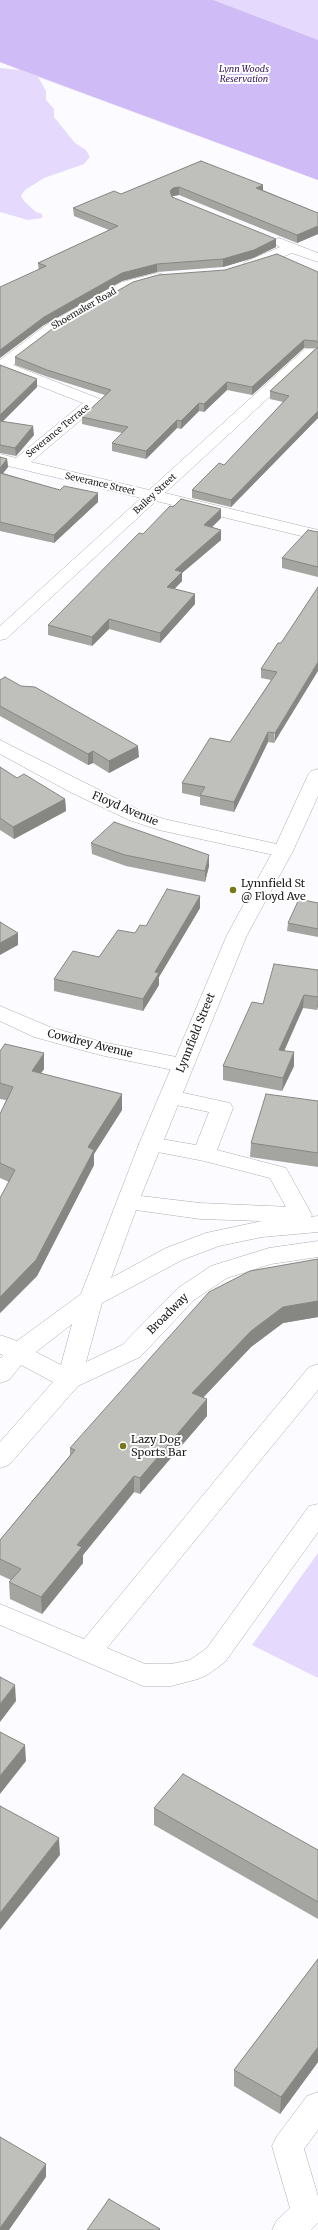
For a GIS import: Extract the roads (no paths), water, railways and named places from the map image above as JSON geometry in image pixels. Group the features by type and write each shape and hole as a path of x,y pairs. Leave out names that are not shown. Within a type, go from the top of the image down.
{"street":[{"path":"270,238 318,258"},
{"path":"235,270 293,248"},
{"name":"Shoemaker Road","path":"1,366 50,329 116,290 142,280 168,276"},
{"name":"Bailey Street","path":"0,635 310,352"},
{"name":"Severance Terrace","path":"1,366 94,402 18,464"},
{"name":"Severance Street","path":"0,459 318,535"},
{"name":"Floyd Avenue","path":"0,746 77,788 136,816 159,824 283,851"},
{"name":"Lynnfield Street","path":"91,1298 150,1144 237,935 283,851 318,775"},
{"name":"Cowdrey Avenue","path":"0,1013 42,1032 100,1048 183,1065"},
{"path":"170,1097 222,1108 204,1154"},
{"path":"150,1144 204,1154 278,1173 312,1219"},
{"path":"129,1202 200,1211 312,1219"},
{"path":"0,1374 10,1348 91,1298 174,1254 214,1239 312,1219"},
{"name":"Broadway","path":"0,1460 69,1380 131,1351 186,1294 219,1272 269,1256 318,1249"},
{"name":"Broadway","path":"69,1380 91,1298"},
{"path":"10,1348 69,1380"},
{"path":"89,1652 318,1372"},
{"path":"0,1614 143,1675 171,1675 198,1668 216,1654 318,1513"},
{"path":"304,2221 288,2146 318,2106"}],"place":[{"name":"Lynnfield St @ Floyd Ave","path":"233,890"},
{"name":"Lazy Dog Sports Bar","path":"123,1446"}],"park label":[{"name":"Lynn Woods Reservation","path":"244,74"}]}
